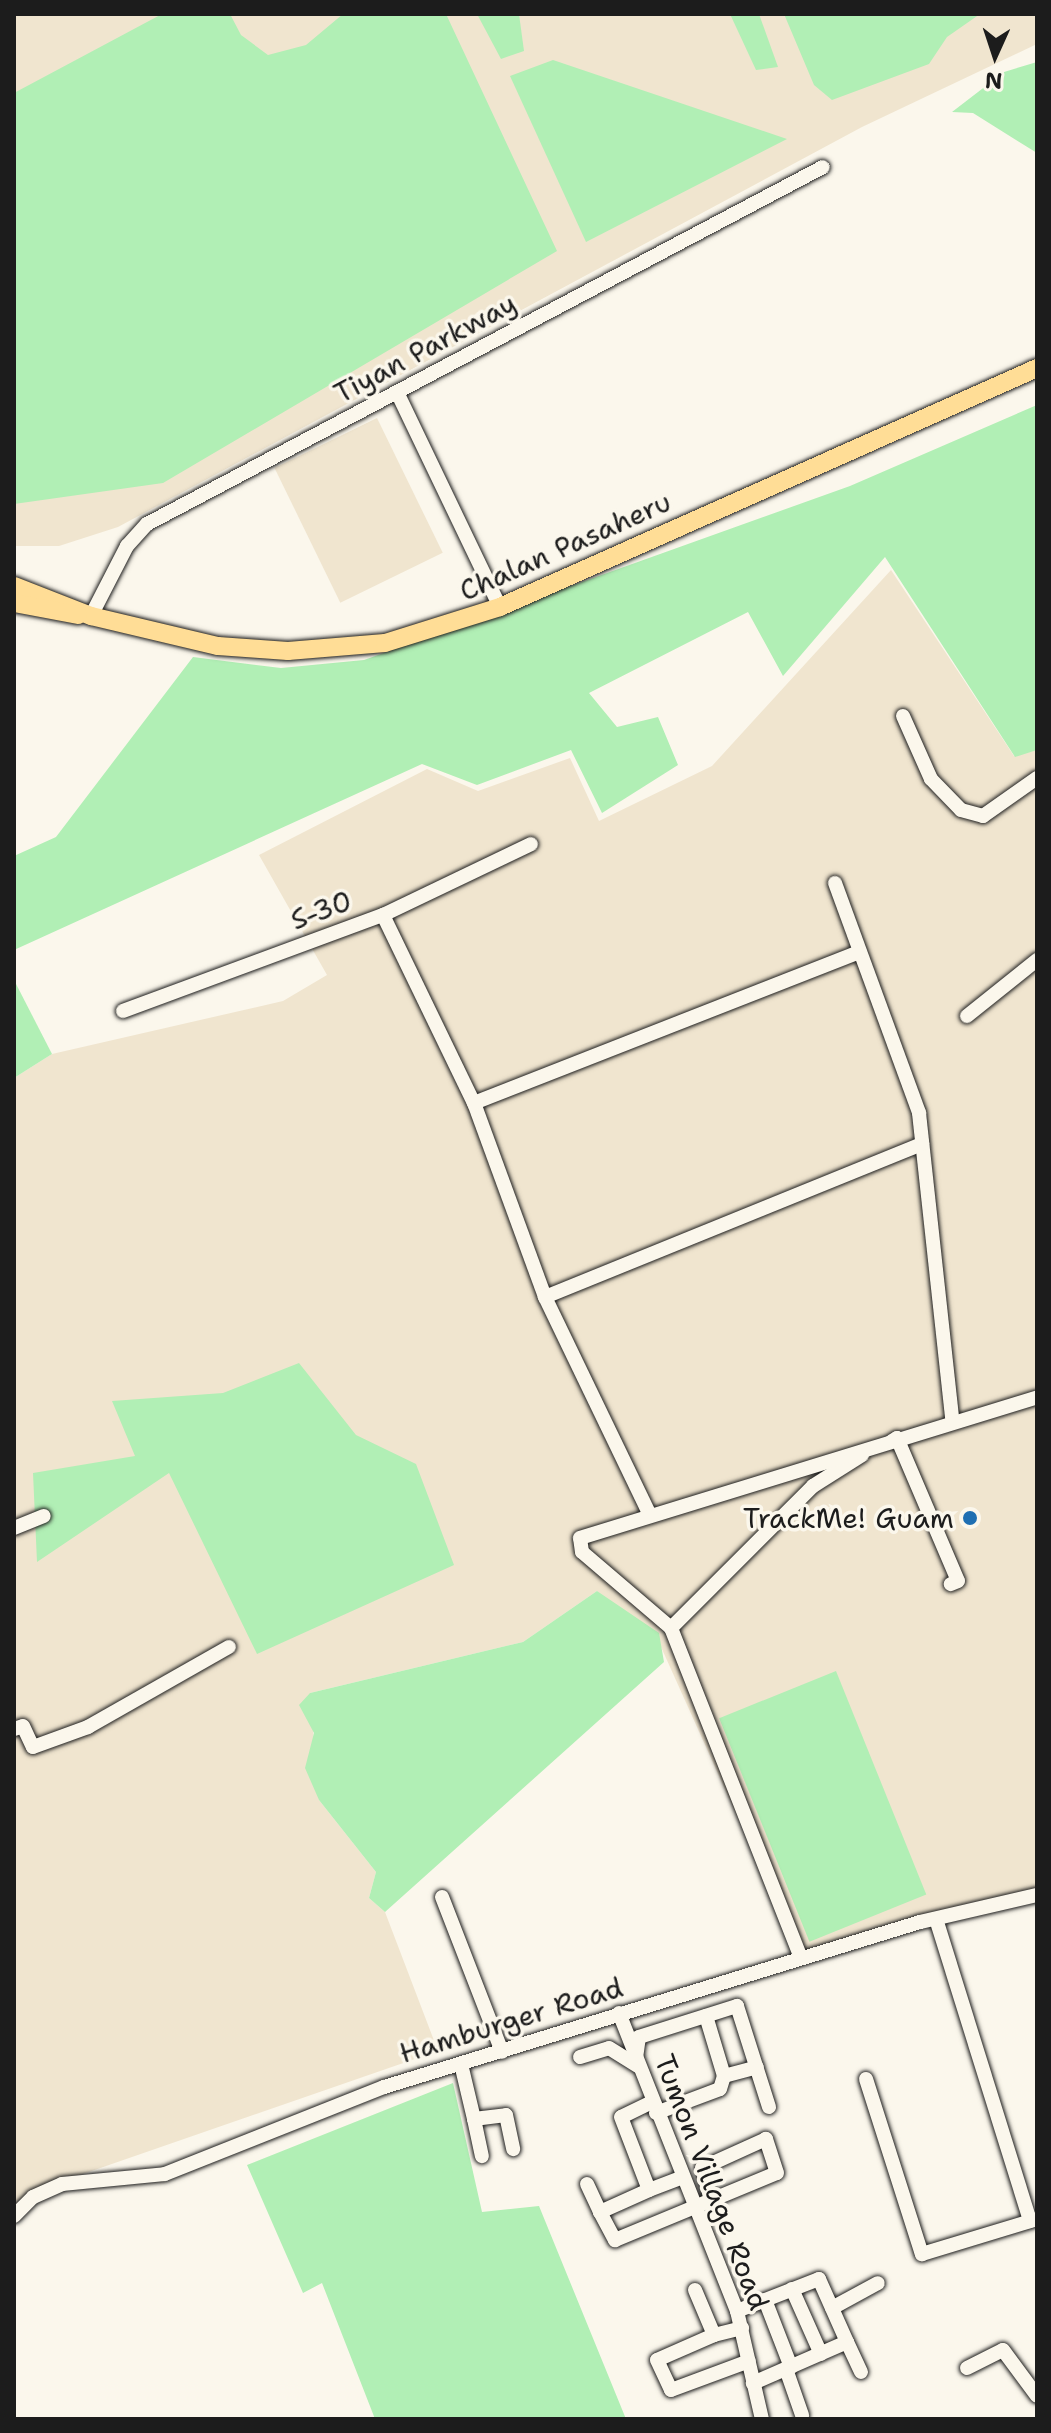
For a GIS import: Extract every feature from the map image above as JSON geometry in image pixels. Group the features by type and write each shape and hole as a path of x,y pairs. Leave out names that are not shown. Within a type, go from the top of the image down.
{"main road":[{"name":"Chalan Pasaheru","path":"14,603 91,616 218,646 321,651 413,637 500,607 1037,368"},
{"name":"Chalan Pasaheru","path":"14,586 91,616"}],"street":[{"name":"Tiyan Parkway","path":"91,616 127,546 147,524 823,167"},
{"path":"397,392 500,607"},
{"path":"903,716 931,779 961,810 983,816 1037,778"},
{"name":"S-30","path":"123,1011 383,915 531,844"},
{"path":"835,883 910,1081 922,1144 952,1418"},
{"path":"383,915 474,1103 545,1297 650,1515"},
{"path":"474,1103 860,952"},
{"path":"967,1016 1037,960"},
{"path":"545,1297 922,1144"},
{"path":"801,1958 671,1628 582,1552 580,1538 952,1418 1037,1397"},
{"path":"897,1438 958,1581 951,1584"},
{"path":"671,1628 813,1486 897,1438"},
{"path":"14,1528 44,1516"},
{"path":"14,1729 23,1726 33,1747 88,1727 229,1647"},
{"name":"Hamburger Road","path":"14,2216 33,2197 62,2184 156,2177 384,2087 801,1958 1037,1895"},
{"path":"442,1897 502,2052"},
{"path":"866,2079 922,2254 1033,2220 937,1922"},
{"path":"580,2057 609,2048 637,2062 639,2037 737,2006 769,2107"},
{"name":"Tumon Village Road","path":"619,2013 680,2178 737,2311 762,2419"},
{"path":"649,2190 621,2117 720,2089 724,2076 706,2016"},
{"path":"461,2064 482,2156"},
{"path":"724,2076 757,2067"},
{"path":"474,2119 506,2115 513,2149"},
{"path":"587,2184 615,2240 777,2173 766,2139 702,2168 711,2200"},
{"path":"600,2212 680,2178"},
{"path":"737,2311 819,2279 861,2372"},
{"path":"832,2308 878,2283"},
{"path":"792,2289 821,2354"},
{"path":"695,2290 714,2335"},
{"path":"765,2300 802,2415"},
{"path":"742,2328 714,2335 657,2360 671,2390 749,2361"},
{"path":"753,2383 847,2342"},
{"path":"967,2368 1003,2350 1037,2396"}],"shaded area":[{"path":"14,14 1037,14 1037,44 862,127 118,527 59,546 14,546"},
{"path":"377,418 443,553 340,603 275,468"},
{"path":"891,570 1014,756 1037,750 1037,1895 801,1958 661,1647 597,1591 523,1642 310,1693 319,1800 376,1872 369,1898 385,1912 438,2051 34,2191 14,2207 14,1078 52,1054 283,1001 327,975 259,855 427,769 478,791 570,758 599,821 712,766"}],"green space":[{"path":"162,14 230,14 241,35 268,55 306,45 343,14 446,14 557,251 163,483 14,504 14,93"},
{"path":"477,14 519,14 524,51 501,59"},
{"path":"730,14 759,14 778,67 756,70"},
{"path":"784,14 980,14 947,37 929,64 832,100 814,85"},
{"path":"553,60 787,139 586,242 510,76"},
{"path":"1037,62 1037,153 973,113 952,112 1004,72"},
{"path":"1037,405 1037,750 1015,757 885,557 783,676 748,612 589,693 617,727 658,717 678,765 602,813 571,750 477,785 422,764 14,950 14,856 56,837 193,657 281,668 364,660 850,486"},
{"path":"14,980 52,1054 14,1078"},
{"path":"299,1363 356,1435 416,1464 454,1565 257,1654 169,1473 37,1562 33,1473 135,1456 112,1401 223,1393"},
{"path":"597,1591 659,1633 664,1662 385,1912 369,1898 376,1872 319,1800 305,1768 314,1733 299,1705 310,1693 523,1642"},
{"path":"836,1671 926,1894 809,1942 719,1718"},
{"path":"453,2083 482,2212 539,2206 626,2419 375,2419 322,2283 303,2293 247,2165"}],"place":[{"name":"TrackMe! Guam","path":"970,1518"}]}
